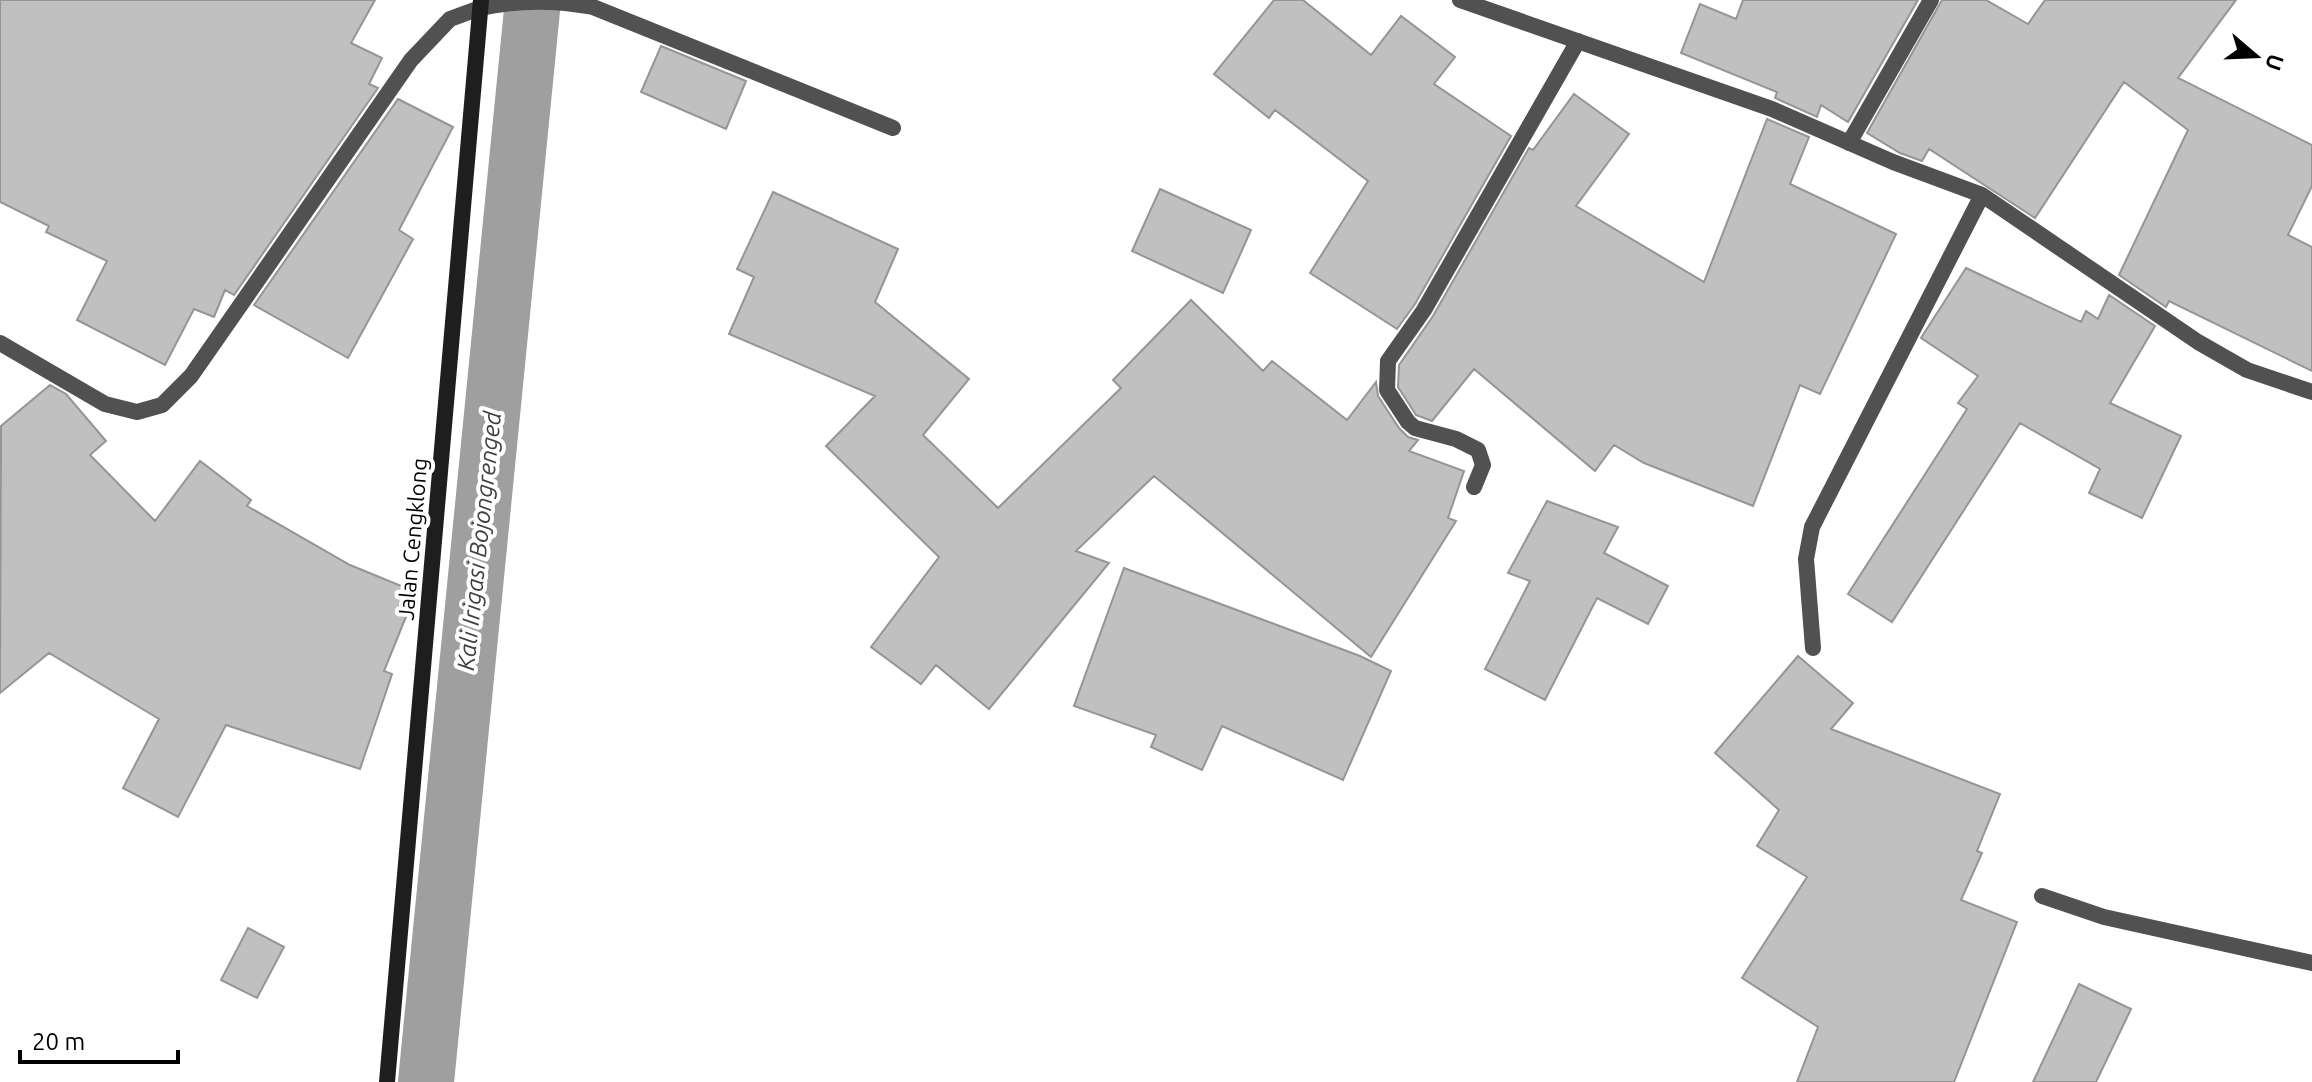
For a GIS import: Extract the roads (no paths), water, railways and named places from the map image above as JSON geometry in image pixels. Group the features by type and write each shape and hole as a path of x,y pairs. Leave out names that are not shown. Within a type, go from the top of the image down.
{"main road":[{"name":"Jalan Cengklong","path":"387,1082 480,4"}],"street":[{"path":"1460,0 1772,109 1982,195 2198,342 2247,370 2312,392"},
{"path":"1849,143 1931,0"},
{"path":"0,343 105,404 137,412 162,405 191,376 411,60 450,19 480,4 575,2 593,7 893,128"},
{"path":"1474,487 1483,461 1478,450 1447,435 1415,428 1408,422 1387,390 1388,361 1424,310 1578,41"},
{"path":"1813,648 1806,559 1812,527 1982,195"},
{"path":"2042,896 2104,917 2312,963"}],"waterway":[{"name":"Kali Irigasi Bojongrenged","path":"426,1082 533,0"}]}
